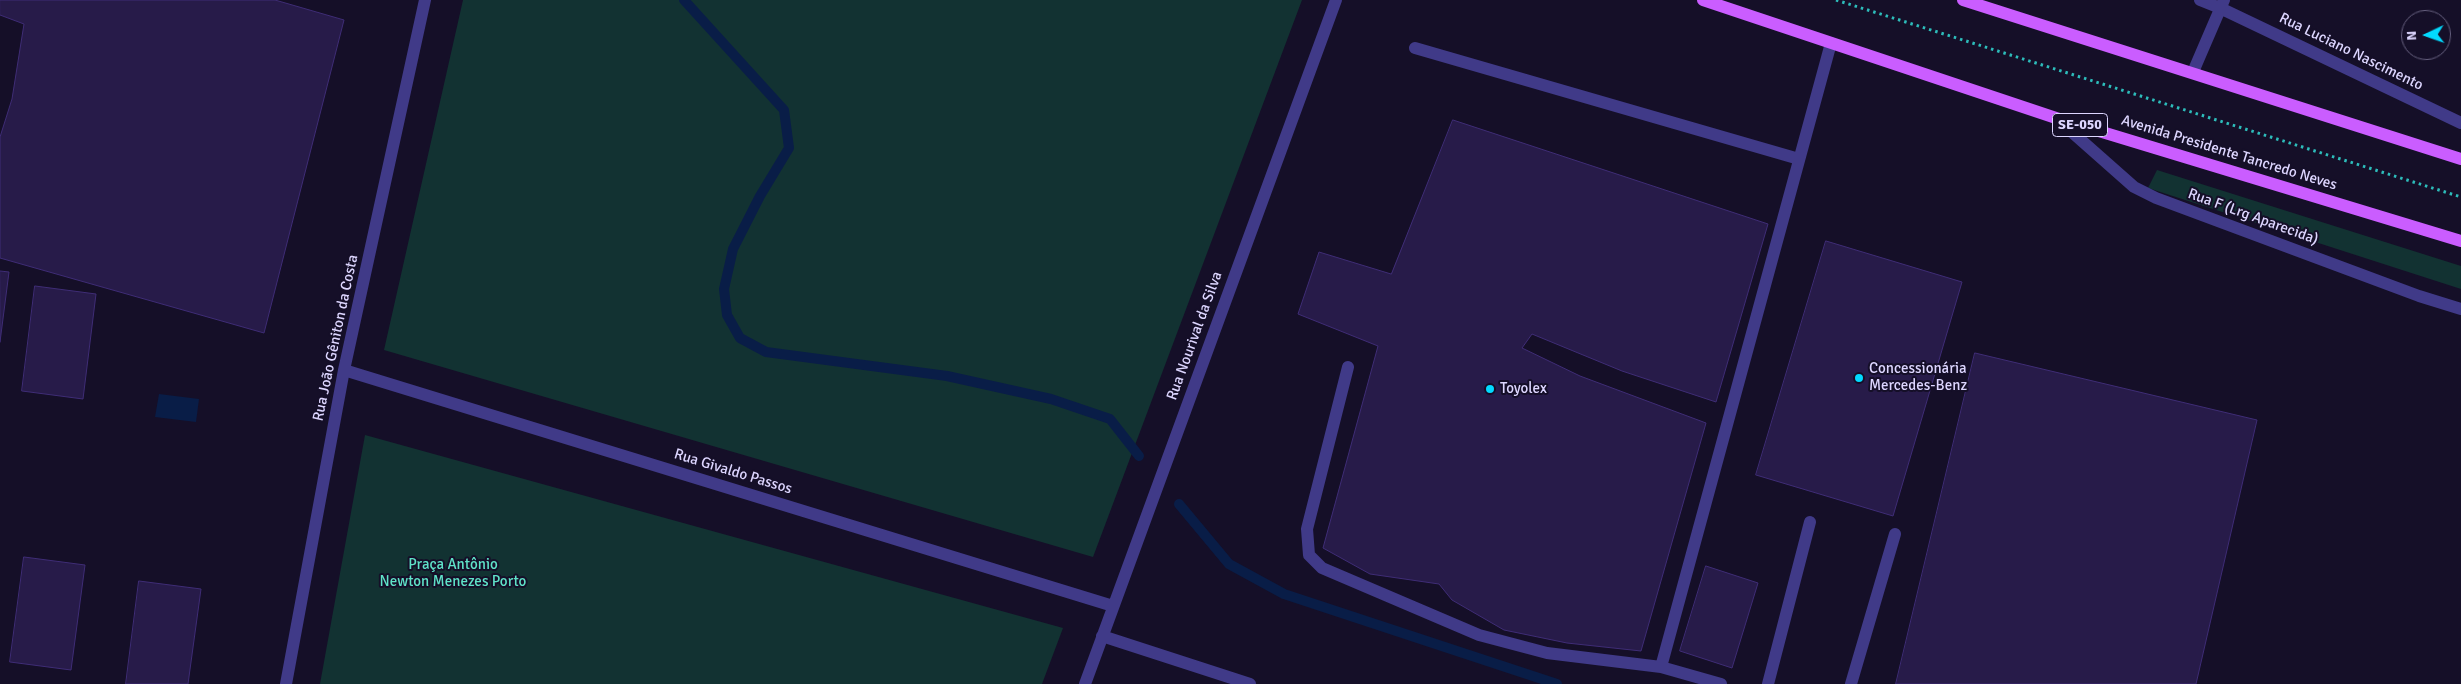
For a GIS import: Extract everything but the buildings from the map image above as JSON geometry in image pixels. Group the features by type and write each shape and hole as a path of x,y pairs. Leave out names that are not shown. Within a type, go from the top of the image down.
{"main road":[{"name":"Avenida Presidente Tancredo Neves","path":"1703,0 2056,118 2461,241"},
{"path":"1963,0 2461,159"}],"street":[{"name":"Rua João Gêniton da Costa","path":"286,684 344,370 425,0"},
{"name":"Rua Nourival da Silva","path":"1085,684 1112,606 1336,0"},
{"name":"Rua Luciano Nascimento","path":"2200,0 2222,4 2461,123"},
{"path":"2193,72 2222,4"},
{"path":"1661,667 1831,44"},
{"path":"1415,48 1799,159"},
{"name":"Rua F (Lrg Aparecida)","path":"2056,118 2134,187 2156,198 2418,296 2461,309"},
{"path":"1348,367 1307,529 1309,555 1322,568 1479,635 1547,653 1661,667 1721,684"},
{"name":"Rua Givaldo Passos","path":"344,370 1112,606"},
{"path":"1768,684 1810,522"},
{"path":"1851,684 1895,534"},
{"path":"1102,636 1250,684"}],"path":[{"path":"1836,0 2461,197"}],"green space":[{"path":"463,0 1302,0 1093,557 384,350"},
{"path":"2157,170 2461,266 2461,289 2148,188"},
{"name":"Praça Antônio Newton Menezes Porto","path":"365,435 1063,628 1042,684 320,684"}],"water":[{"path":"159,394 199,399 196,422 155,417"}],"waterway":[{"path":"684,0 784,110 789,148 760,196 733,249 724,289 727,315 740,338 766,352 947,376 1051,399 1110,419 1139,456"},
{"path":"1179,504 1229,564 1284,594 1557,684"}],"place":[{"name":"Concessionária Mercedes-Benz","path":"1859,378"},
{"name":"Toyolex","path":"1490,389"}]}
